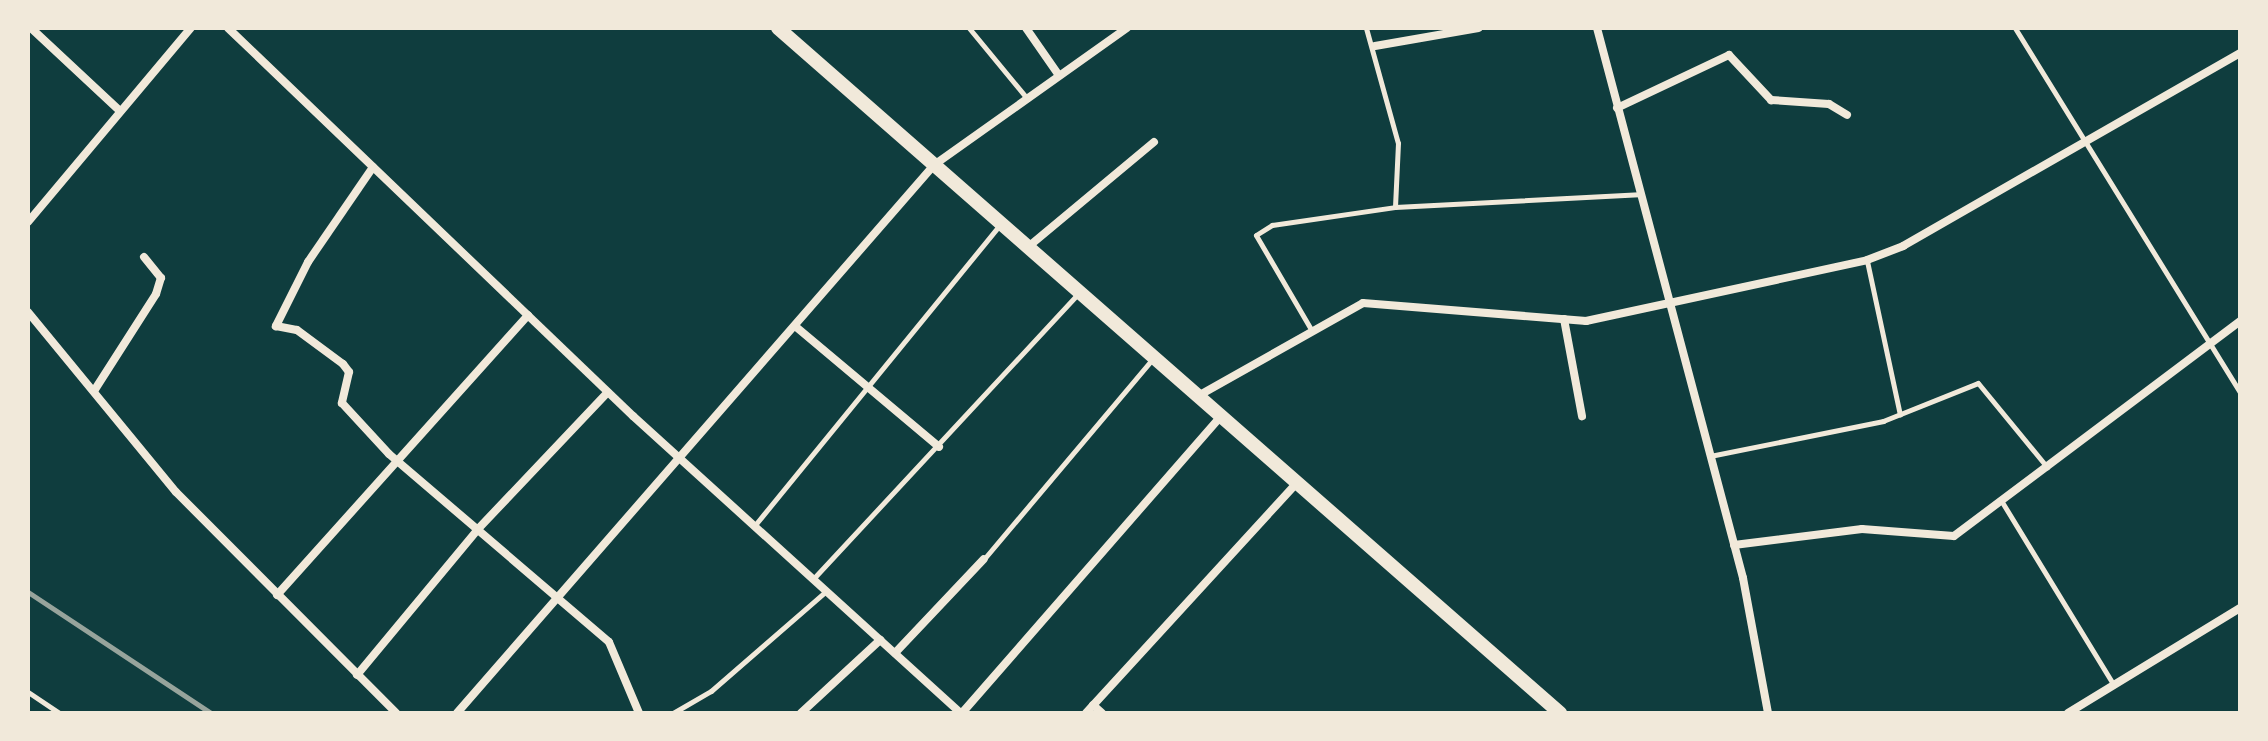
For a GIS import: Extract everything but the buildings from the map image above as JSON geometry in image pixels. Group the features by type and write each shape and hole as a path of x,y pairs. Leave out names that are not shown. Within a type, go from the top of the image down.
{"street":[{"path":"28,222 191,28"},
{"path":"228,28 608,392 962,713 1221,416"},
{"path":"778,28 1560,713"},
{"path":"1026,28 1058,74"},
{"path":"457,713 934,165 1025,96 1127,28"},
{"path":"1375,46 1478,28"},
{"path":"1597,28 1734,545 1768,713"},
{"path":"30,31 120,111"},
{"path":"1198,396 1363,303 1564,319 1668,303 1867,260 2240,53"},
{"path":"1617,108 1729,55 1771,100 1829,104 1847,115"},
{"path":"1028,247 1154,142"},
{"path":"373,167 308,262 276,326 297,330 343,364 349,372 342,403 397,462 479,528 609,642 639,713"},
{"path":"94,391 156,294 161,278 144,257"},
{"path":"28,312 176,492 396,713"},
{"path":"277,595 528,315"},
{"path":"1564,319 1582,416"},
{"path":"1734,545 1862,529 1954,536 2240,321"},
{"path":"795,326 939,447"},
{"path":"357,675 479,528 608,392"},
{"path":"1086,713 1298,482"},
{"path":"895,653 984,559"},
{"path":"2068,713 2240,608"},
{"path":"801,713 880,640"},
{"path":"1093,705 1102,713"}],"lane":[{"path":"969,28 1025,96"},
{"path":"1366,28 1375,46 1398,143 1395,207"},
{"path":"2015,28 2088,138 2240,392"},
{"path":"1312,331 1256,235 1272,225 1395,207 1639,194"},
{"path":"754,526 1001,224"},
{"path":"1867,260 1900,415"},
{"path":"813,579 1080,293"},
{"path":"984,559 1154,357"},
{"path":"1710,456 1900,415 1978,383 2048,468"},
{"path":"2002,502 2114,685"},
{"path":"673,713 711,691 826,591"},
{"path":"28,692 59,713"}],"railway":[{"path":"28,592 211,713"}]}
